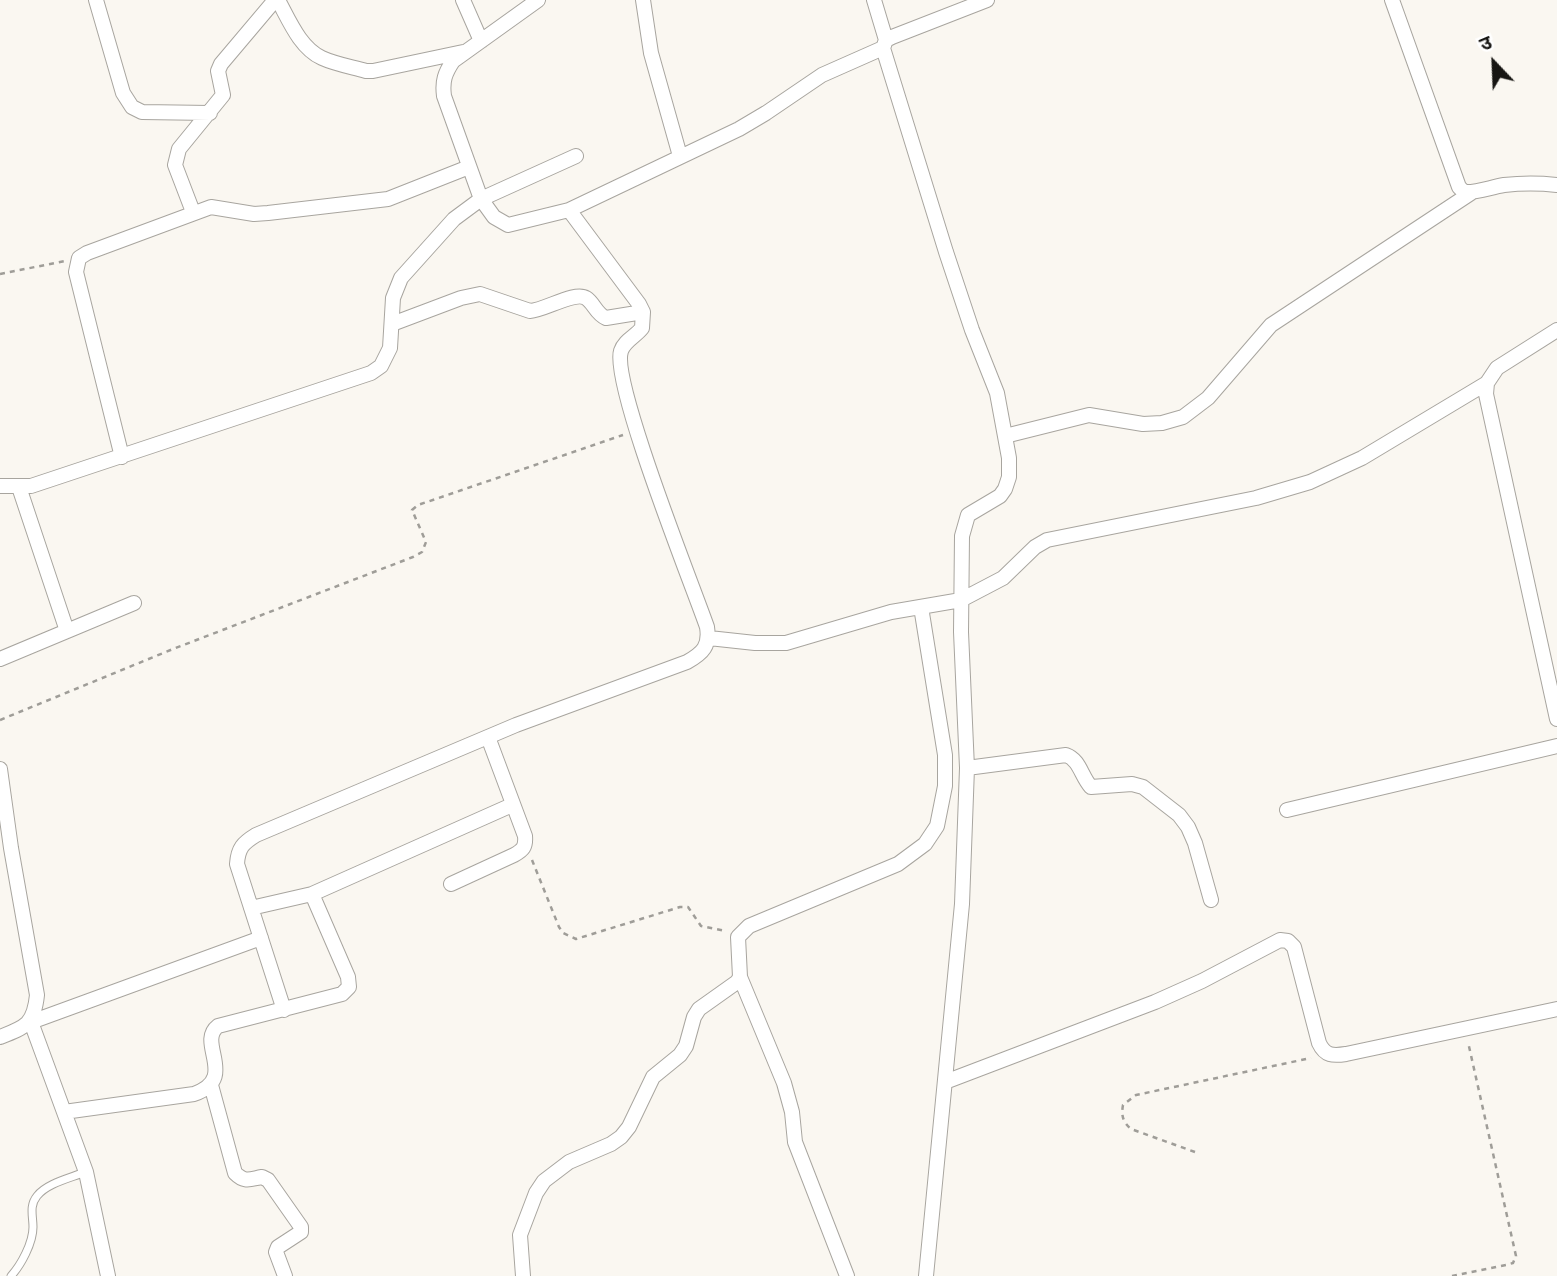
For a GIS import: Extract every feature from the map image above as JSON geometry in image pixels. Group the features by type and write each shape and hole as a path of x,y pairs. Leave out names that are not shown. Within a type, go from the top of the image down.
{"street":[{"path":"96,0 123,93 132,107 142,112 210,113"},
{"path":"192,212 175,165 178,149 223,95 218,71 221,64 276,0 309,50 322,58 366,71 465,52"},
{"path":"463,0 481,41"},
{"path":"538,0 453,61 443,84 444,96 481,199 494,216 508,225 569,210 753,121 822,75 884,44 987,0"},
{"path":"643,0 651,53 680,156"},
{"path":"874,0 887,66 972,330 997,393 1010,477 1000,496 968,515 964,523 952,602 967,768 962,904 926,1276"},
{"path":"1392,0 1452,174 1464,192 1471,193"},
{"path":"0,486 31,486 370,373 387,358 393,298 401,278 454,219 481,199 576,156"},
{"path":"122,457 76,272 79,258 211,206 254,214 388,199 469,167"},
{"path":"1005,436 1089,415 1143,424 1162,423 1183,417 1208,398 1271,325 1471,193 1504,185 1557,185"},
{"path":"284,1010 237,864 238,852 244,843 256,835 488,737 687,662 698,655 709,638 636,430 619,359 621,348 642,328 643,313 569,210"},
{"path":"392,324 461,298 480,294 530,312 582,296 589,299 601,316 606,318 643,313"},
{"path":"709,638 786,643 891,612 952,602 1003,578 1035,547 1047,540 1246,500 1310,482 1362,458 1487,383 1497,368 1557,330"},
{"path":"1487,383 1486,394 1557,719"},
{"path":"19,487 67,631"},
{"path":"0,659 134,603"},
{"path":"847,1276 795,1142 792,1112 784,1083 740,977 737,945 738,937 749,926 898,864 925,844 937,825 942,806 946,763 921,607"},
{"path":"451,884 514,855 526,844 488,737"},
{"path":"1287,810 1557,746"},
{"path":"967,768 1066,755 1073,758 1091,787 1132,784 1143,787 1179,815 1188,827 1211,900"},
{"path":"0,769 37,995 31,1022 86,1172 108,1276"},
{"path":"251,908 312,894 512,805"},
{"path":"64,1112 194,1094 211,1085 215,1079 216,1065 212,1042 213,1030 218,1026 342,994 349,987 348,977 312,894"},
{"path":"0,1037 31,1022 261,938"},
{"path":"945,1082 1178,992 1280,940 1288,941 1294,947 1319,1043 1327,1054 1346,1054 1557,1009"},
{"path":"523,1276 520,1235 536,1193 544,1181 569,1162 621,1137 629,1127 653,1077 680,1055 686,1046 699,1009 732,987 740,977"},
{"path":"211,1085 235,1173 249,1181 262,1177 268,1180 301,1227 301,1232 278,1247 276,1252 285,1276"}],"lane":[{"path":"11,1276 27,1251 33,1230 31,1211 38,1194 86,1172"}],"path":[{"path":"0,274 79,258"},
{"path":"0,720 173,649 414,557 422,552 426,542 412,510 418,505 636,430"},
{"path":"526,844 559,927 568,937 576,939 680,907 688,907 701,926 707,929 742,931"},
{"path":"1452,1276 1506,1265 1513,1262 1516,1256 1465,1029"},
{"path":"1195,1152 1131,1129 1125,1124 1123,1105 1136,1095 1327,1054"}]}
